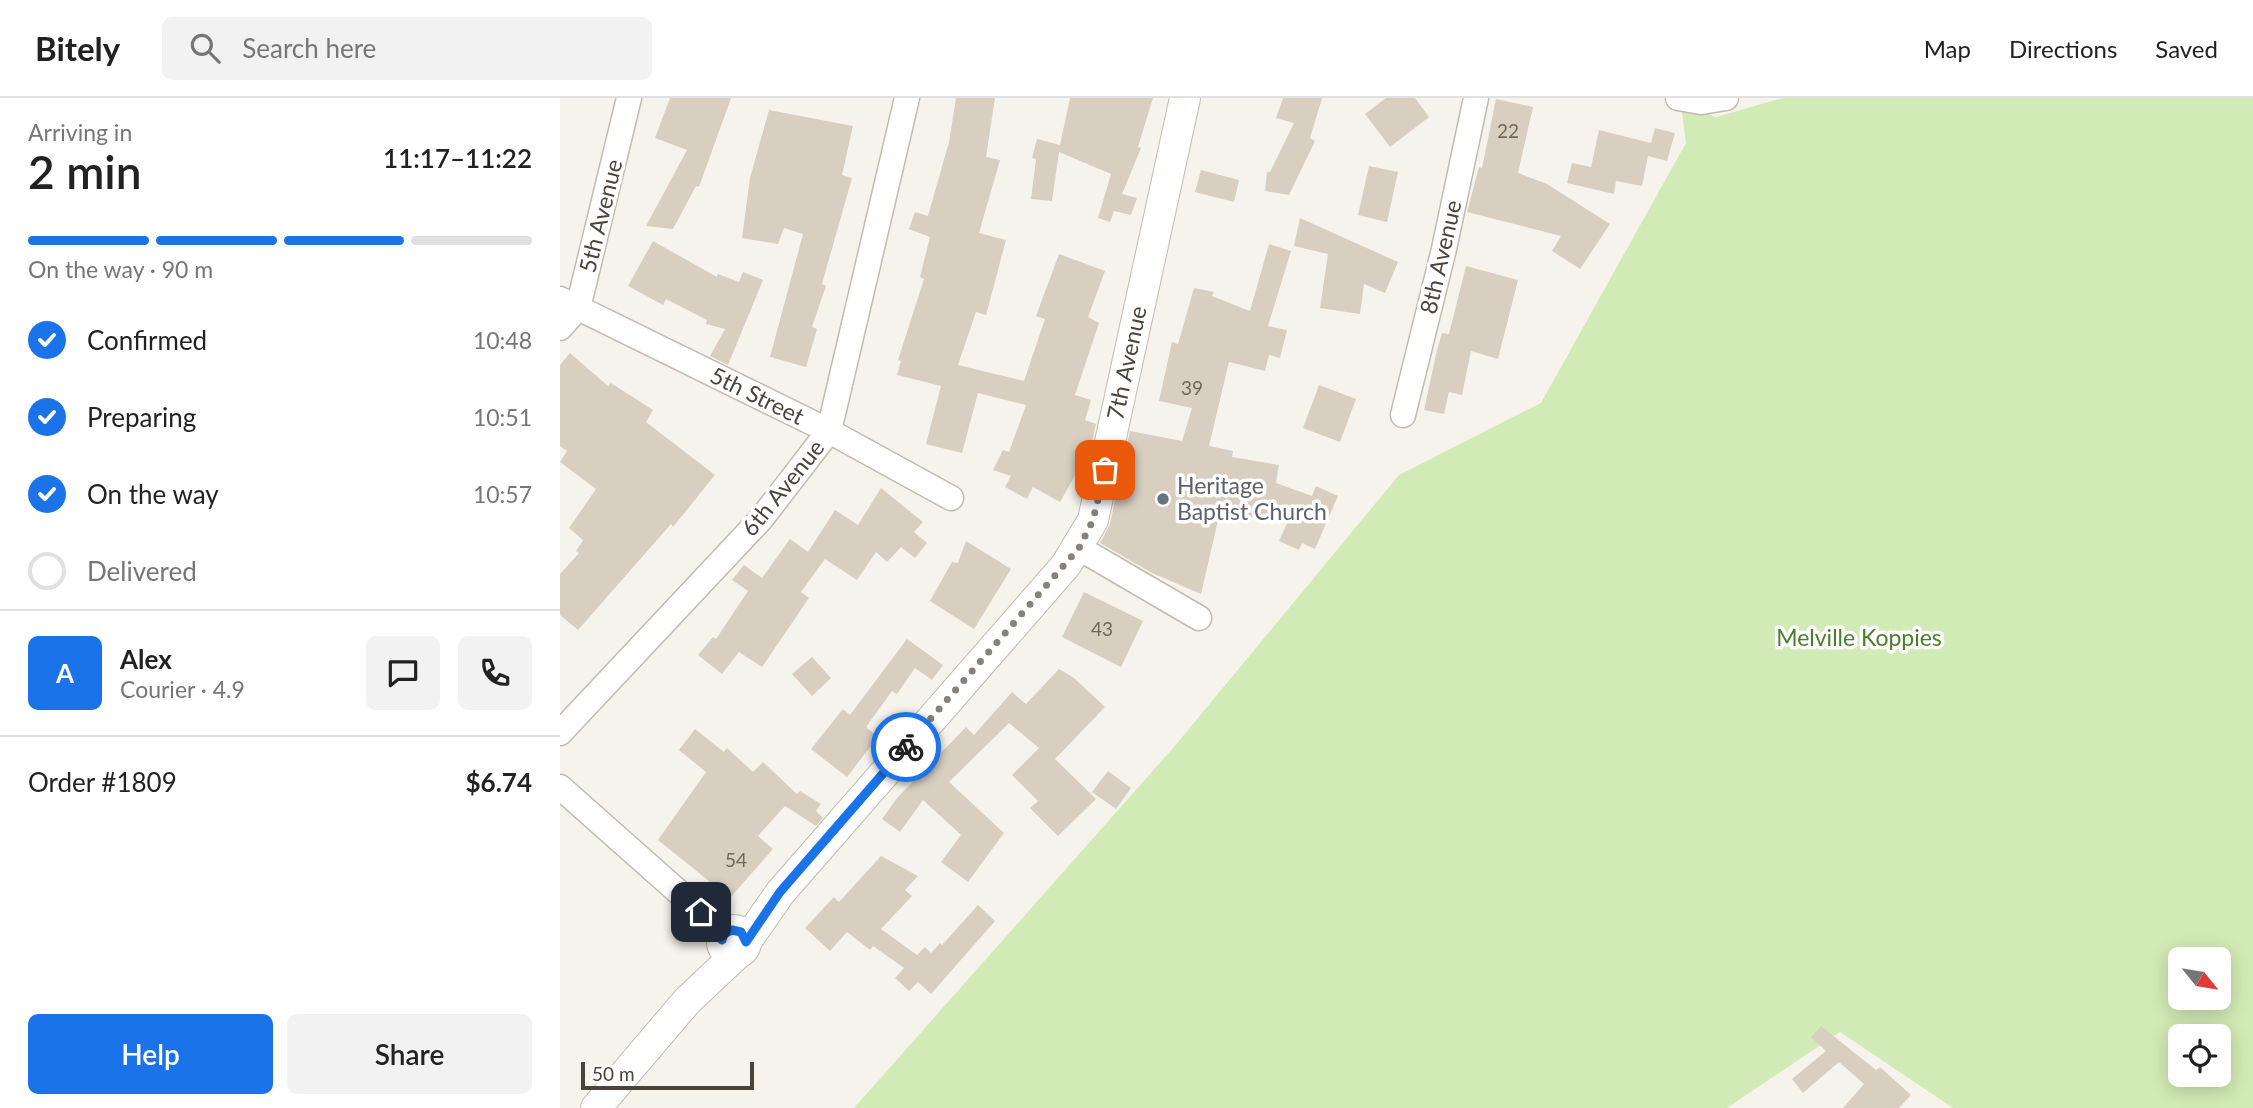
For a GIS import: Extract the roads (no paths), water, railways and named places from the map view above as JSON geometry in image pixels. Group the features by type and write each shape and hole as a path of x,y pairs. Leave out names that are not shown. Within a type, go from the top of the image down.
{"street":[{"name":"5th Avenue","path":"560,328 629,98"},
{"name":"6th Avenue","path":"560,733 761,519 829,431 907,98"},
{"name":"7th Avenue","path":"596,1108 687,1001 733,940 780,892 1079,548 1093,520 1105,470 1185,98"},
{"name":"8th Avenue","path":"1403,415 1444,249 1476,98"},
{"path":"1678,98 1701,102 1725,99"},
{"name":"5th Street","path":"569,304 829,431 951,498"},
{"path":"1079,548 1199,618"},
{"path":"560,788 733,940"}],"place":[{"name":"Heritage Baptist Church","path":"1163,499"}],"park label":[{"name":"Melville Koppies","path":"1859,638"}]}
